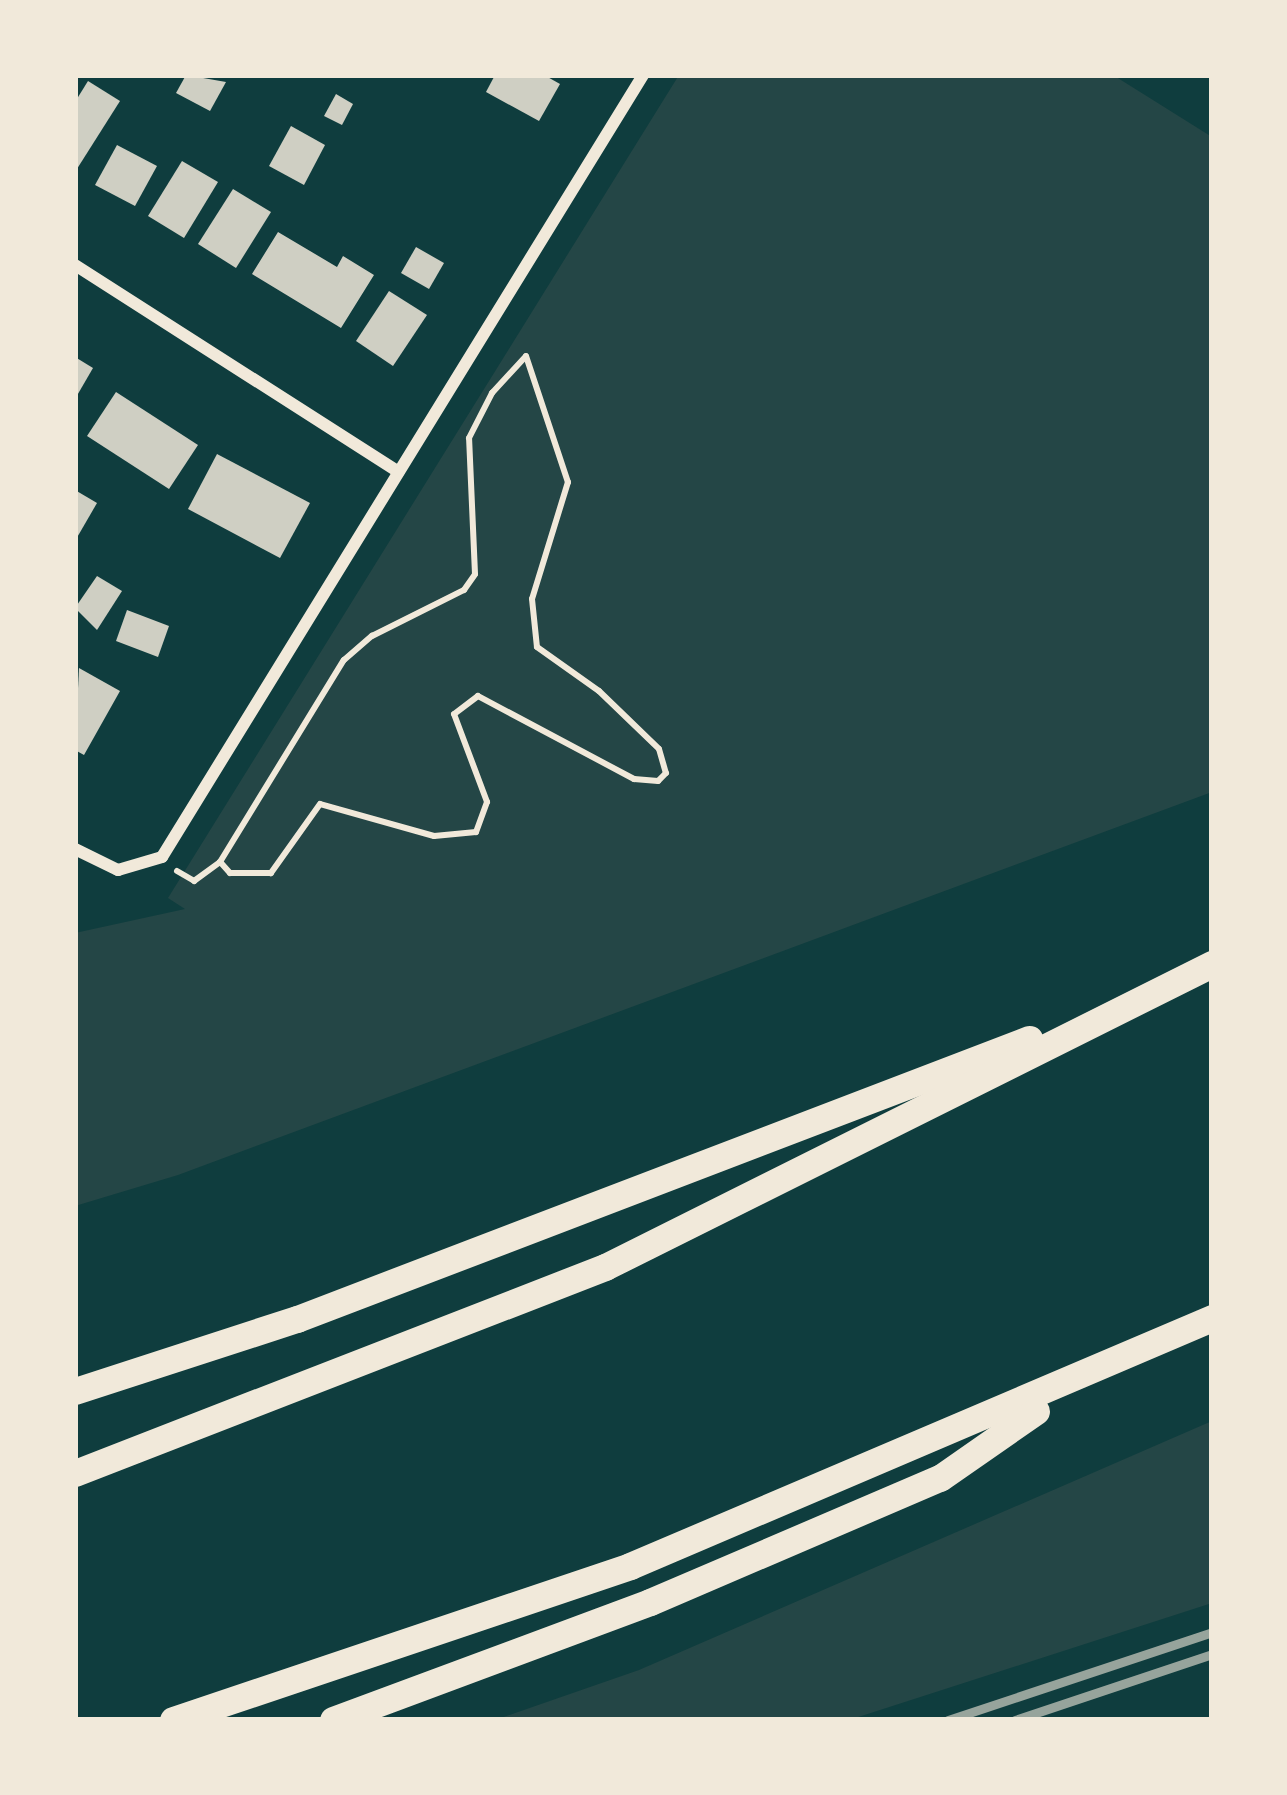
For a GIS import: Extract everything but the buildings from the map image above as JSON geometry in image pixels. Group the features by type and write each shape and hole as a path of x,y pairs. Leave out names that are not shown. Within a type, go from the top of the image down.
{"highway":[{"path":"75,1474 605,1267 1212,964"},
{"path":"75,1391 297,1319 1178,981"},
{"path":"173,1720 631,1566 1079,1381 1212,1318"},
{"path":"333,1720 650,1603 940,1478 1079,1381"}],"street":[{"path":"75,849 100,865 132,869 163,856 643,75"},
{"path":"75,266 399,472"}],"path":[{"path":"174,869 194,881 220,862 344,660 372,636 464,590 475,574 469,438 492,393 526,356 568,482 532,599 536,647 629,720 667,760 666,773 658,781 634,779 478,696 454,714 487,802 476,832 434,836 320,804 271,873 244,879 220,862"}],"shaded area":[{"path":"679,75 1113,75 1212,137 1212,792 178,1175 75,1206 75,933 185,909 168,898"},
{"path":"1212,1421 1212,1603 849,1720 495,1720 639,1670"}],"railway":[{"path":"948,1720 1212,1632"},
{"path":"1015,1720 1212,1654"}]}
